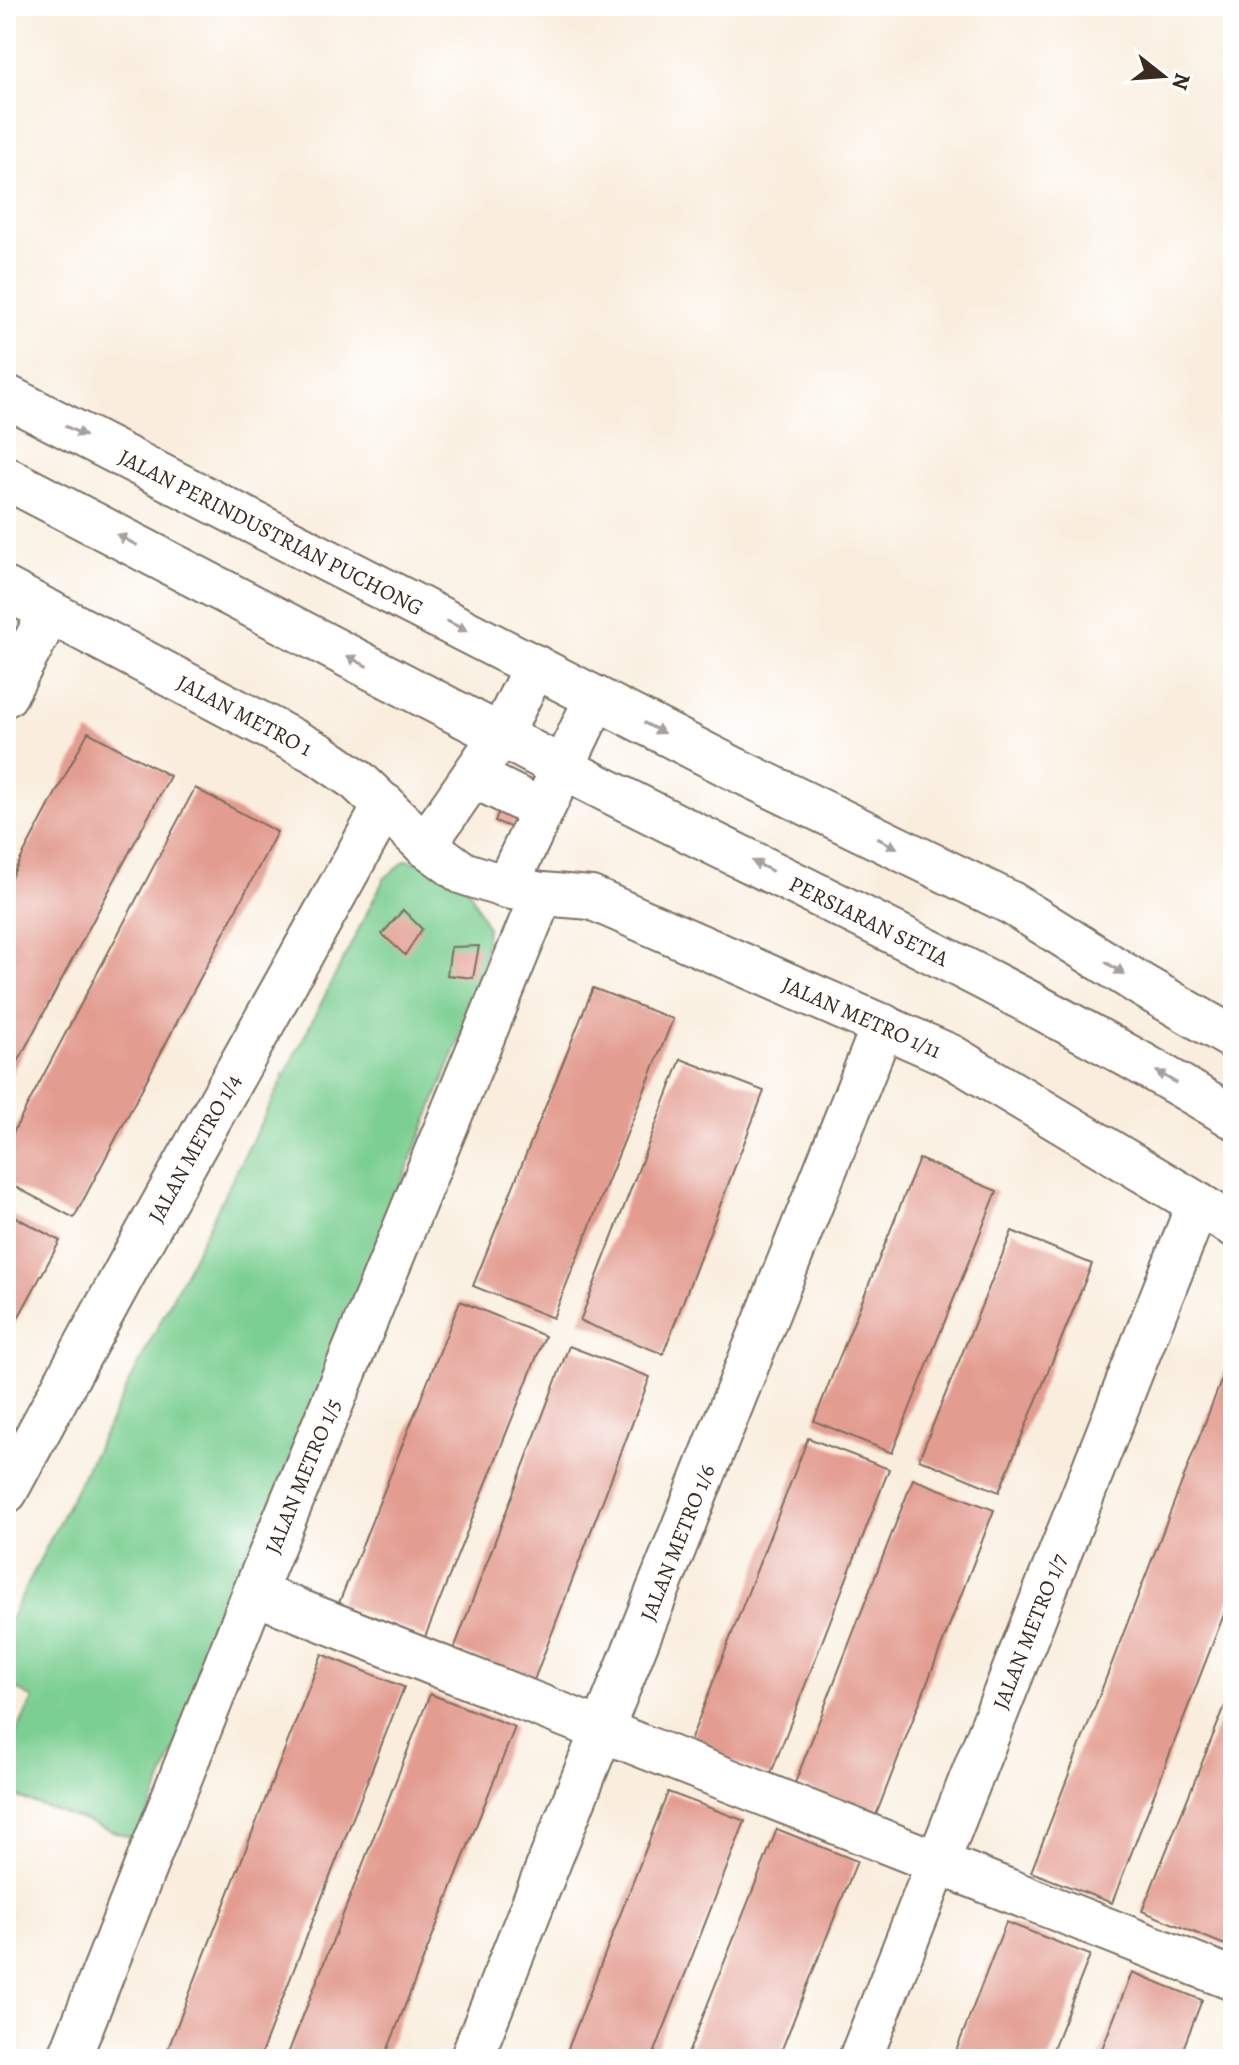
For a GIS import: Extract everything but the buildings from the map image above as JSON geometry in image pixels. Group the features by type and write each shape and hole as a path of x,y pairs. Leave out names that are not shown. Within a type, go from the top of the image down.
{"street":[{"name":"JALAN PERINDUSTRIAN PUCHONG","path":"6,396 535,666"},
{"path":"6,478 501,735"},
{"name":"JALAN METRO 1","path":"6,589 319,754 358,781 425,845 463,873"},
{"path":"6,695 50,612"},
{"path":"425,845 501,735 535,666 733,768 1011,903 1233,1038"},
{"name":"JALAN METRO 1/5","path":"69,2059 254,1593 524,890 542,810 596,698"},
{"name":"PERSIARAN SETIA","path":"501,735 1031,1003 1155,1070 1233,1117"},
{"path":"473,776 542,810"},
{"name":"JALAN METRO 1/4","path":"6,1492 385,805"},
{"name":"JALAN METRO 1/11","path":"463,873 524,890 591,898 951,1056 1233,1225"},
{"name":"JALAN METRO 1/6","path":"471,2059 883,1025"},
{"name":"JALAN METRO 1/7","path":"860,2059 1198,1204"},
{"path":"254,1593 1233,1979"}],"green space":[{"path":"406,860 431,866 469,890 487,927 484,965 467,1021 138,1840 6,1793 6,1753 33,1699 6,1682 6,1627 384,879"}]}
